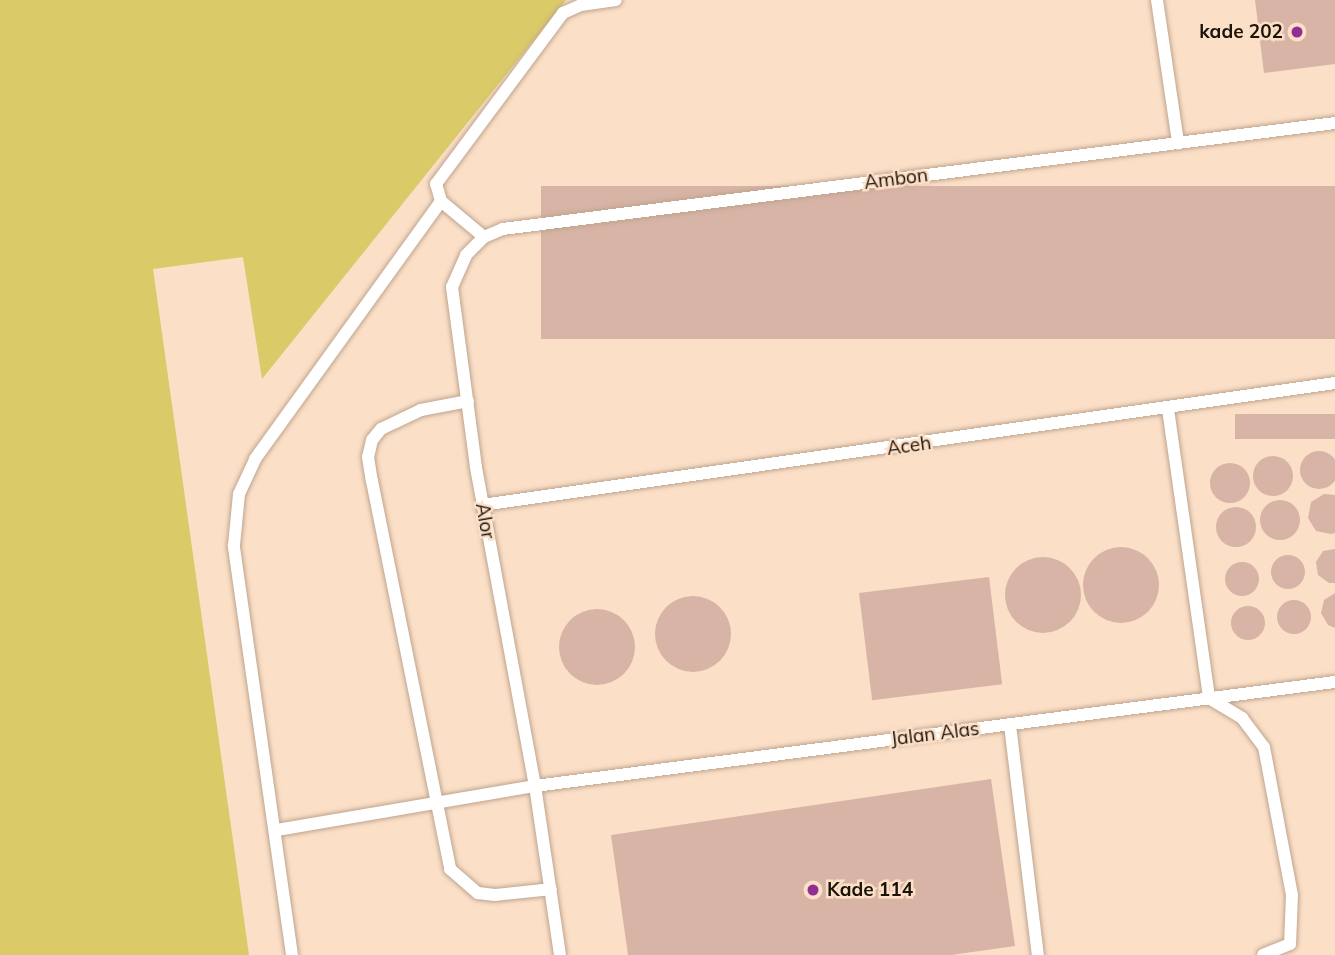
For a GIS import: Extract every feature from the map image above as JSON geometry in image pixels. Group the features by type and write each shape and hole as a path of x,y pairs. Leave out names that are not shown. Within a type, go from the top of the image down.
{"lane":[{"path":"484,237 442,201 436,184 563,13 581,5 616,0"},
{"path":"1157,0 1178,143"},
{"name":"Ambon","path":"484,237 503,229 1335,123"},
{"path":"292,955 234,545 239,494 255,459 442,201"},
{"name":"Alor","path":"484,237 466,256 452,287 482,505 535,786 559,955"},
{"name":"Aceh","path":"482,505 1335,383"},
{"path":"468,401 421,410 381,429 372,440 368,457 450,869 464,884 478,893 495,895 551,890"},
{"path":"1168,409 1209,698 1242,718 1264,747 1292,895 1290,944 1263,955"},
{"name":"Jalan Alas","path":"276,830 535,786 1335,682"},
{"path":"1010,725 1038,955"}],"shaded area":[{"path":"0,0 566,0 262,379 243,257 153,269 249,955 0,955"}],"building":[{"name":"kade 202","path":"1255,0 1335,0 1335,64 1264,73"},
{"path":"541,186 1335,186 1335,339 541,339"},
{"path":"1235,414 1335,414 1335,439 1235,439"},
{"path":"1319,451 1333,456 1338,470 1333,484 1319,489 1305,484 1300,470 1305,456"},
{"path":"1273,456 1281,457 1287,462 1292,468 1292,484 1287,490 1281,495 1273,496 1265,495 1259,490 1254,484 1253,476 1254,468 1259,462 1265,457"},
{"path":"1230,463 1238,464 1244,469 1249,475 1249,491 1244,497 1238,502 1230,503 1222,502 1216,497 1211,491 1210,483 1211,475 1216,469 1222,464"},
{"path":"1324,494 1335,495 1335,533 1331,534 1316,531 1308,518 1311,502"},
{"path":"1280,500 1288,501 1294,506 1299,512 1299,528 1294,534 1288,539 1280,540 1272,539 1266,534 1261,528 1260,520 1261,512 1266,506 1272,501"},
{"path":"1236,507 1244,508 1250,513 1255,519 1255,535 1250,541 1244,546 1236,547 1228,546 1222,541 1217,535 1216,527 1217,519 1222,513 1228,508"},
{"path":"1121,547 1135,550 1148,558 1156,571 1159,585 1156,599 1148,612 1135,620 1121,623 1107,620 1094,612 1086,599 1083,585 1086,571 1094,558 1107,550"},
{"path":"1335,549 1335,583 1329,583 1318,575 1316,562 1323,551"},
{"path":"1288,555 1300,560 1305,572 1300,584 1288,589 1276,584 1271,572 1276,560"},
{"path":"1043,557 1057,560 1070,568 1078,581 1081,595 1078,609 1070,622 1057,630 1043,633 1029,630 1016,622 1008,609 1005,595 1008,581 1016,568 1029,560"},
{"path":"1242,562 1254,567 1259,579 1254,591 1242,596 1230,591 1225,579 1230,567"},
{"path":"989,577 1002,684 872,700 859,593"},
{"path":"1335,593 1335,628 1328,625 1321,613 1324,600"},
{"path":"693,596 707,599 720,607 728,620 731,634 728,648 720,661 707,669 693,672 679,669 666,661 658,648 655,634 658,620 666,607 679,599"},
{"path":"1294,600 1306,605 1311,617 1306,629 1294,634 1282,629 1277,617 1282,605"},
{"path":"1248,606 1260,611 1265,623 1260,635 1248,640 1236,635 1231,623 1236,611"},
{"path":"597,609 611,612 624,620 632,633 635,647 632,661 624,674 611,682 597,685 583,682 570,674 562,661 559,647 562,633 570,620 583,612"},
{"name":"Kade 114","path":"991,779 1015,946 951,955 628,955 611,835"}],"place":[{"name":"kade 202","path":"1297,32"},
{"name":"Kade 114","path":"813,890"}]}
